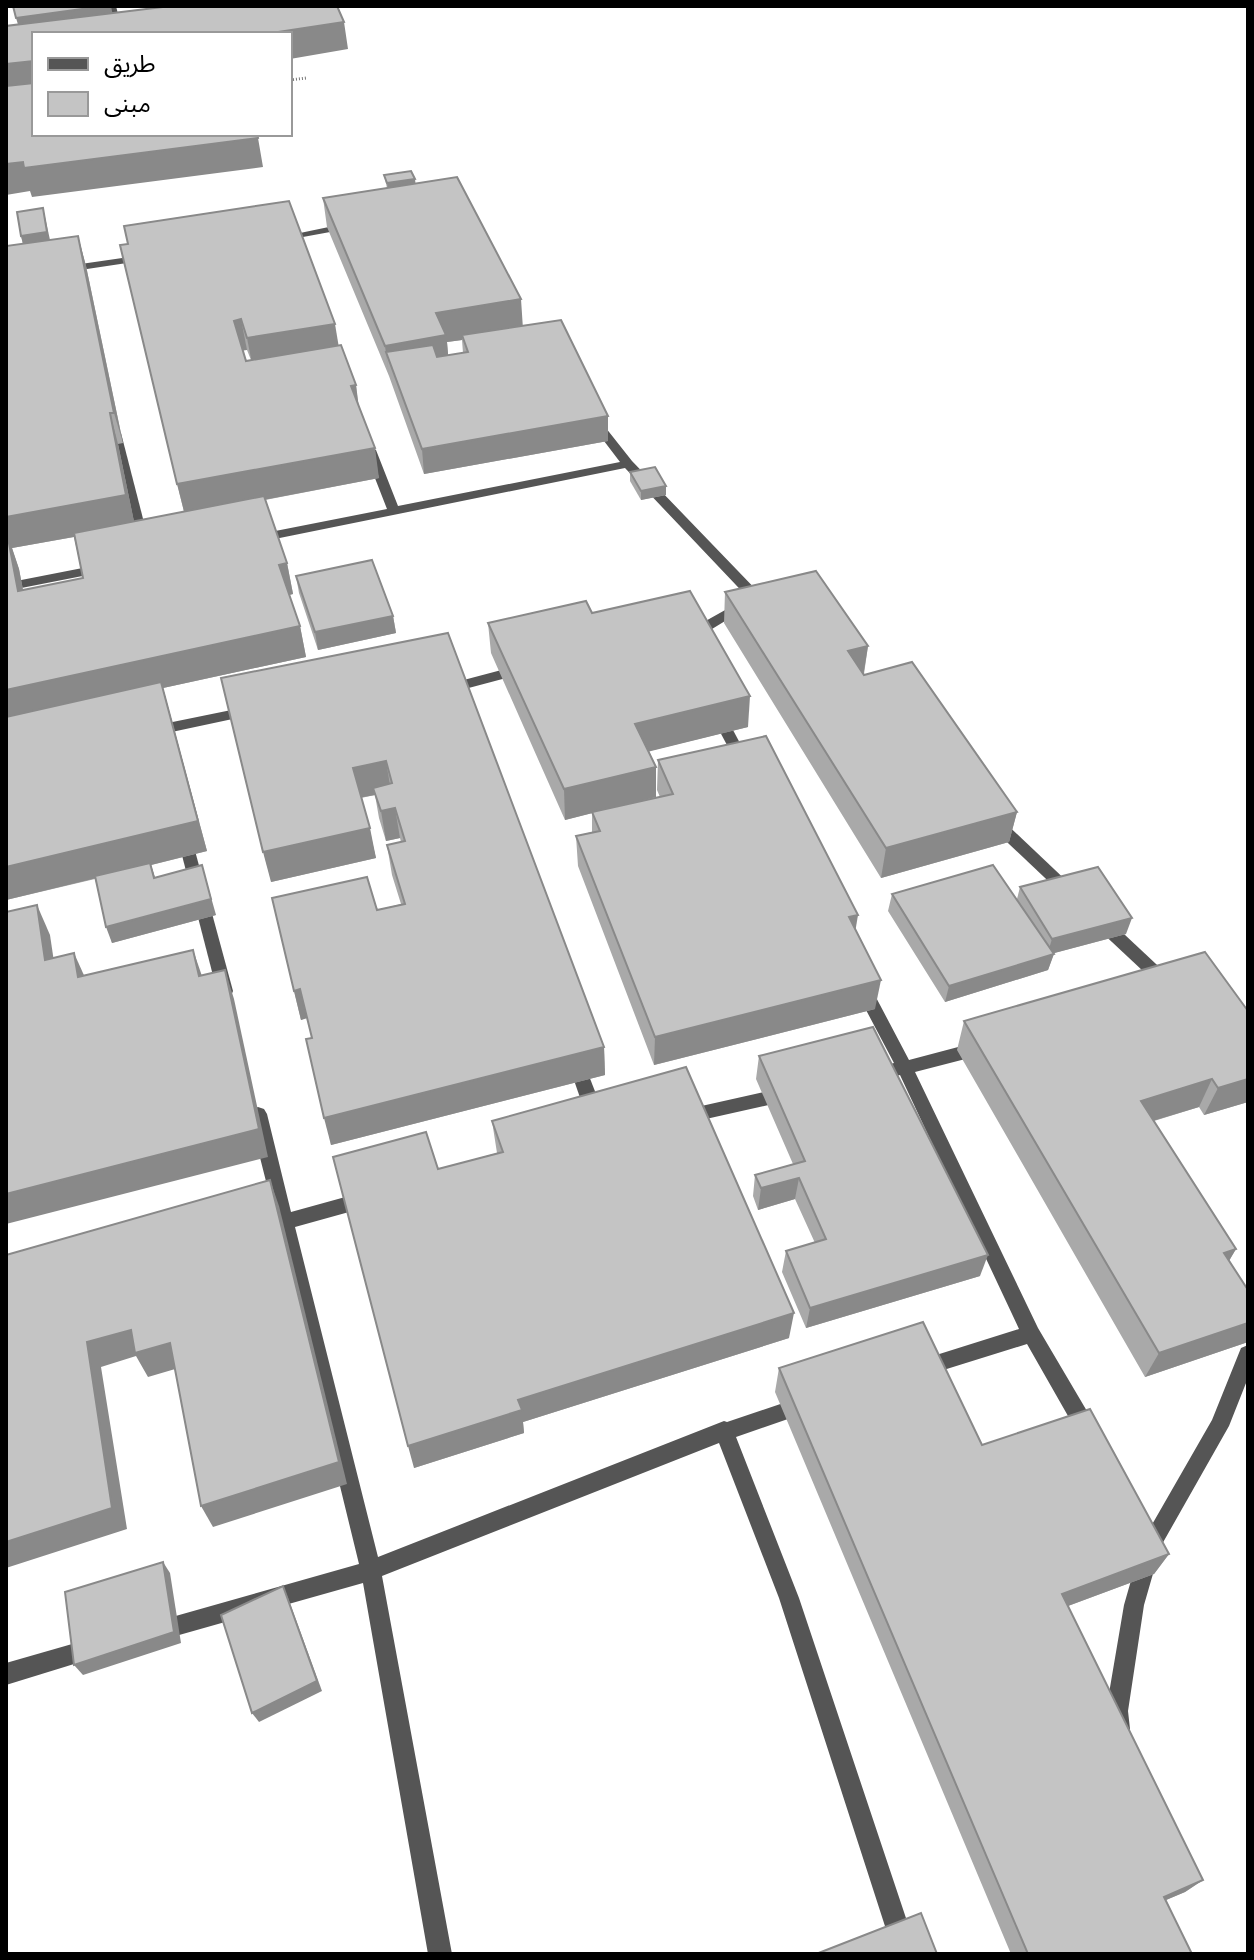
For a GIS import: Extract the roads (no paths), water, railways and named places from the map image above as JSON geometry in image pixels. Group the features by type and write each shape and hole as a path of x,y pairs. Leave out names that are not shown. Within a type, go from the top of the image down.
{"street":[{"path":"112,6 118,32"},
{"path":"272,239 361,224"},
{"path":"287,237 293,251"},
{"path":"46,272 165,255"},
{"path":"73,268 77,284"},
{"path":"590,414 628,464 761,602 707,626 686,648"},
{"path":"112,422 147,559"},
{"path":"366,439 394,512"},
{"path":"240,542 628,464"},
{"path":"6,587 116,566"},
{"path":"431,679 446,697 532,668"},
{"path":"709,696 752,779"},
{"path":"162,754 148,731 263,709"},
{"path":"177,811 230,1009"},
{"path":"983,811 1074,897"},
{"path":"1097,918 1177,993 1162,997"},
{"path":"854,972 905,1068 1031,1334 1099,1451"},
{"path":"860,1078 996,1043"},
{"path":"570,1046 602,1135"},
{"path":"678,1118 799,1091"},
{"path":"254,1100 371,1570 440,1954"},
{"path":"257,1229 391,1192"},
{"path":"899,1375 1031,1334"},
{"path":"1121,1755 1117,1711 1148,1536 1219,1426 1248,1354"},
{"path":"143,1635 371,1570 663,1457 724,1430 826,1398"},
{"path":"724,1430 789,1598 906,1954"},
{"path":"6,1674 112,1644"}]}
